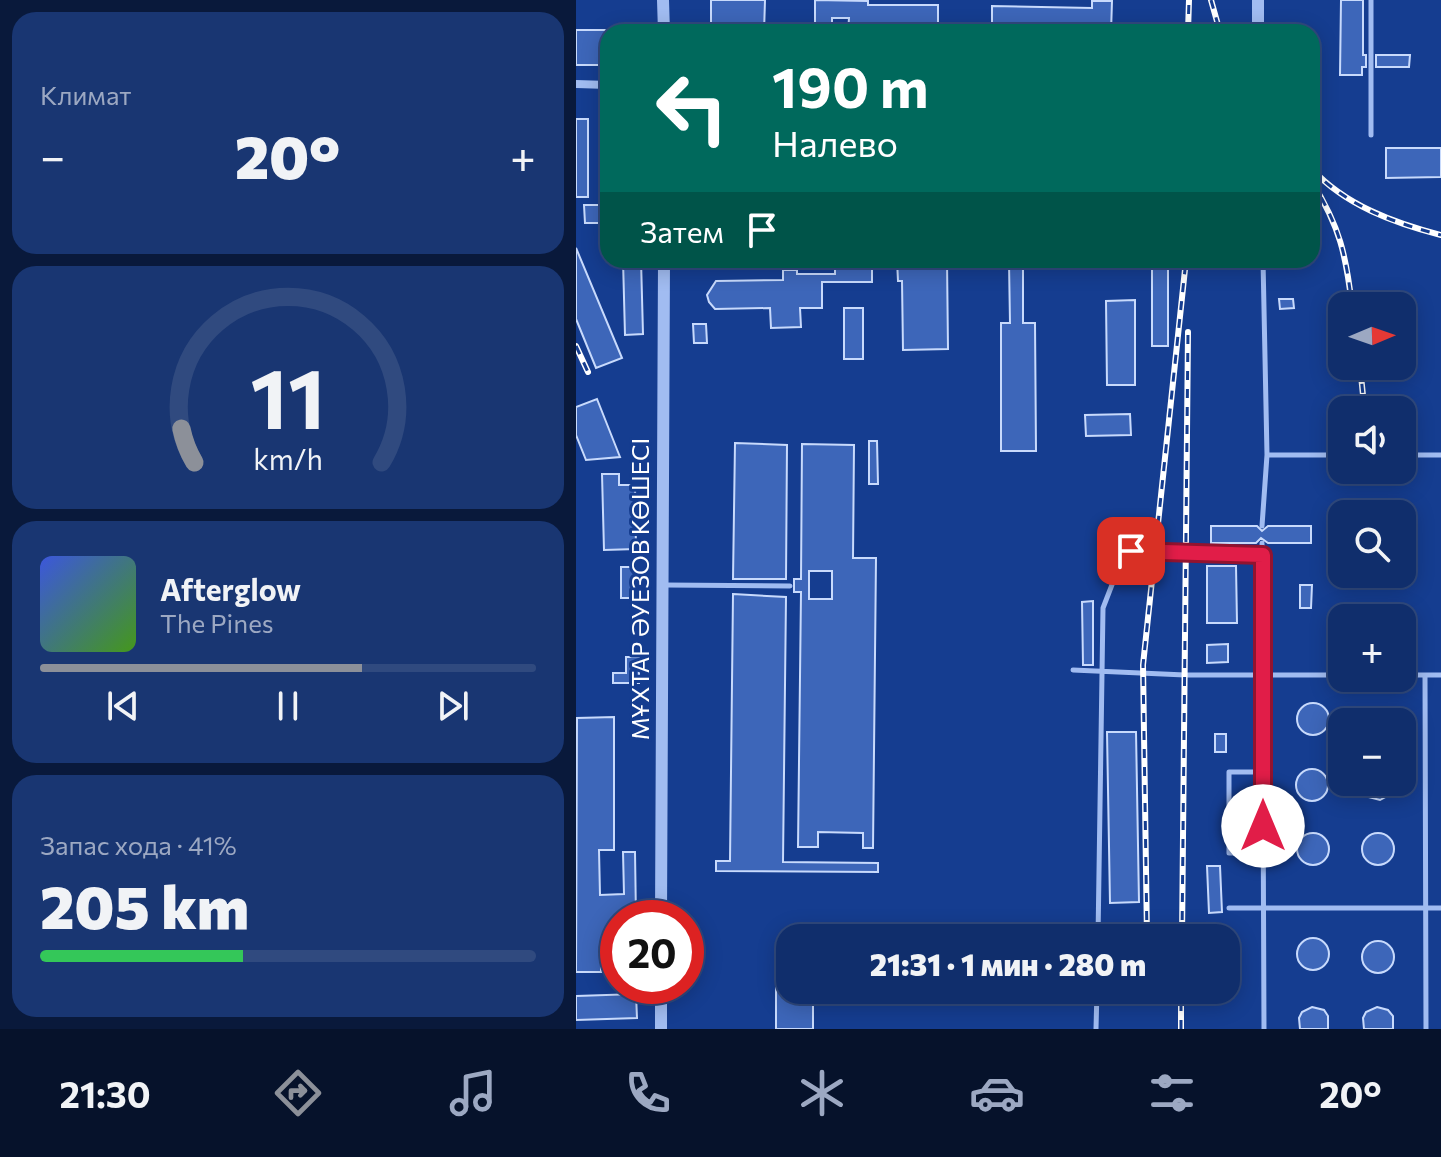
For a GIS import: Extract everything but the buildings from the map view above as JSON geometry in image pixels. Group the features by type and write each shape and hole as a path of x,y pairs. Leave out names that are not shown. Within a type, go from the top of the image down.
{"street":[{"path":"663,0 664,24"},
{"path":"1258,0 1258,24"},
{"path":"576,84 600,85"},
{"name":"МҰХТАР ӘУЕЗОВ КӨШЕСІ","path":"661,900 667,268"},
{"path":"661,1004 661,1029"}],"lane":[{"path":"1371,0 1371,135"},
{"path":"1262,526 1267,455 1263,268"},
{"path":"1267,455 1328,455"},
{"path":"1416,455 1441,455"},
{"path":"1262,543 1264,1029"},
{"path":"1098,924 1103,608 1115,577 1124,570 1127,553 1263,555"},
{"path":"664,585 790,586"},
{"path":"1073,670 1185,675 1328,675"},
{"path":"1416,675 1441,675"},
{"path":"1425,675 1426,1029"},
{"path":"1263,772 1229,772 1229,853 1263,853"},
{"path":"1229,908 1441,908"},
{"path":"1096,1029 1097,1004"}],"railway":[{"path":"1188,24 1189,0"},
{"path":"1211,0 1218,24"},
{"path":"1320,177 1339,193 1371,211 1441,235"},
{"path":"1320,197 1340,242 1350,292"},
{"path":"1147,924 1143,665 1185,268"},
{"path":"1182,924 1188,332"},
{"path":"576,346 588,372"},
{"path":"1361,380 1363,396"},
{"path":"1181,1004 1181,1029"}],"route":[{"path":"1131,551 1263,555 1263,826"}]}
